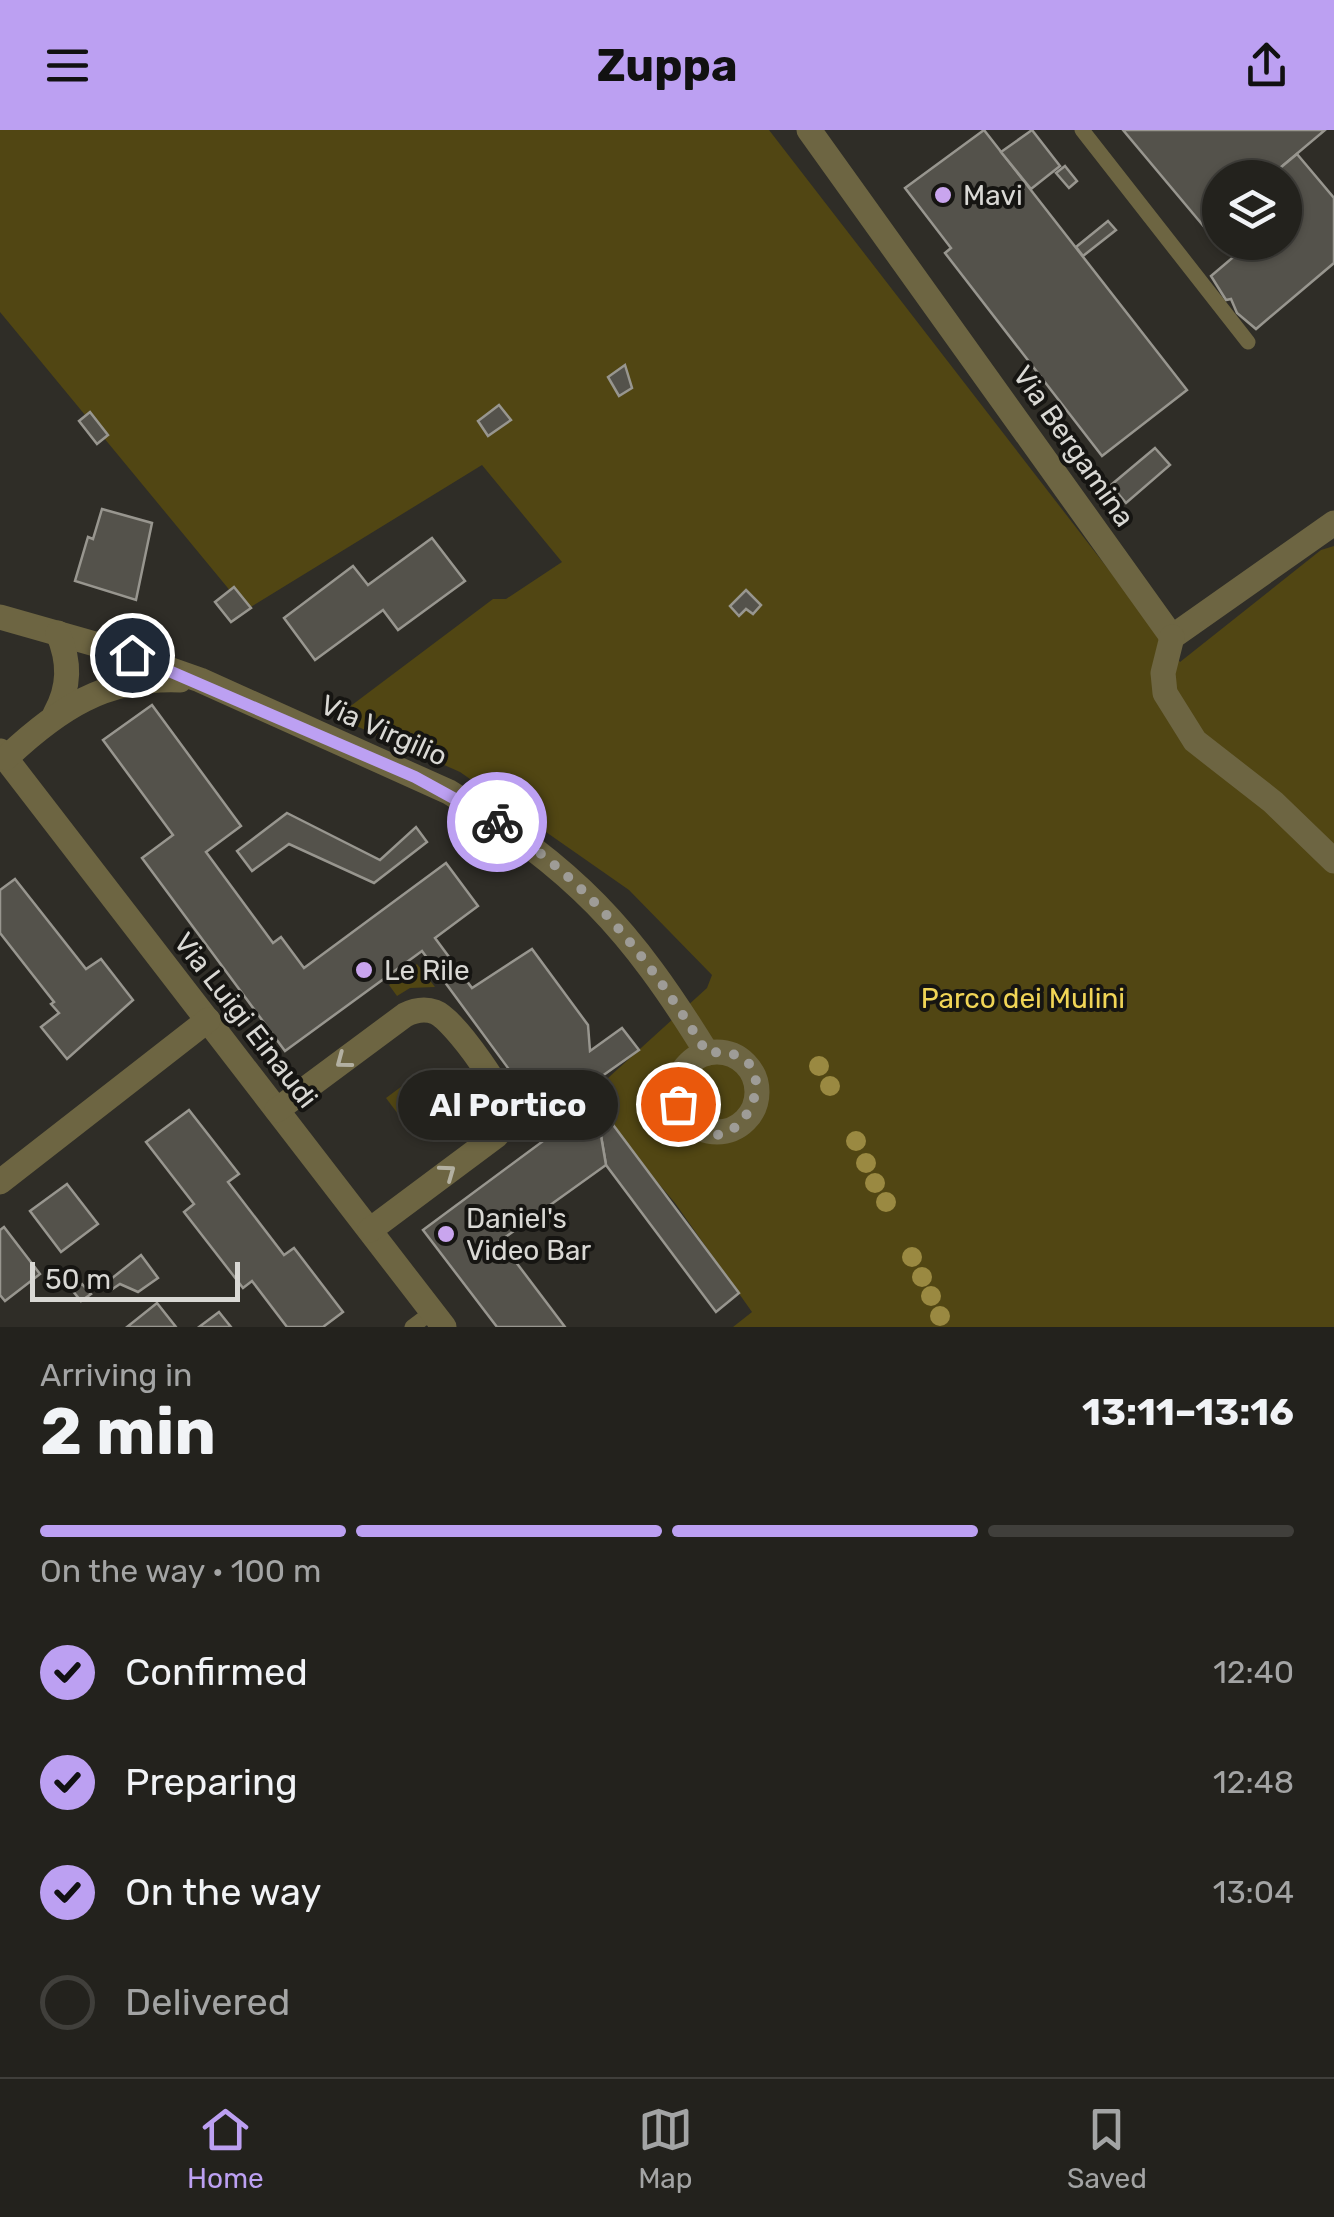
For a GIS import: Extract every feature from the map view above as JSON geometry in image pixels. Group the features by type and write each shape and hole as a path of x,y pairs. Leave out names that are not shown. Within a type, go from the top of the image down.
{"street":[{"name":"Via Bergamina","path":"809,130 1172,637"},
{"path":"1334,523 1172,637 1163,673 1165,693 1196,741 1272,802 1334,861"},
{"name":"Via Virgilio","path":"0,616 200,680 449,792 533,847 607,912 648,960 707,1053"},
{"path":"0,633 28,624"},
{"path":"54,714 64,698 68,672 58,633"},
{"path":"3,754 54,714 120,684 200,680"},
{"name":"Via Luigi Einaudi","path":"3,754 370,1230 429,1322"},
{"path":"277,1110 412,1012 435,1012 456,1032 504,1096 510,1120 496,1136 370,1230"},
{"path":"0,1182 208,1020"}],"lane":[{"path":"1082,130 1248,342"}],"green space":[{"name":"Parco dei Mulini","path":"0,130 769,130 1180,662 1321,550 1334,546 1334,1327 733,1327 752,1312 675,1203 586,1098 707,988 712,975 629,890 460,772 336,717 493,599 506,599 562,562 482,465 246,610 0,312"},
{"path":"417,964 435,987 410,988 397,996 389,985"},
{"path":"417,1075 441,1106 410,1130 386,1098"}],"building":[{"path":"984,130 1187,390 1102,456 945,253 951,248 905,188"},
{"path":"1032,130 1060,166 1031,189 1001,152"},
{"path":"1123,130 1325,130 1289,160 1202,160 1202,224"},
{"path":"1297,154 1334,198 1334,263 1256,329 1237,313 1231,299 1226,300 1211,276 1230,260 1302,260 1302,160 1290,160"},
{"path":"1065,166 1077,181 1069,188 1056,173"},
{"path":"1108,221 1116,230 1083,256 1076,247"},
{"path":"625,365 632,388 619,396 608,377"},
{"path":"499,405 511,420 488,436 478,421"},
{"path":"90,412 108,435 97,444 79,421"},
{"path":"1155,448 1170,465 1126,503 1111,485"},
{"path":"102,509 152,523 136,600 75,581 88,537 93,539"},
{"path":"432,538 465,581 398,630 383,610 315,660 284,618 353,566 368,585"},
{"path":"234,587 251,608 231,622 215,602"},
{"path":"746,590 761,605 753,614 746,609 739,616 730,606"},
{"path":"152,705 241,826 206,852 273,943 281,937 304,968 446,863 478,906 435,938 472,988 532,949 588,1025 590,1051 622,1028 639,1050 544,1117 422,951 285,1051 142,858 173,835 103,740"},
{"path":"287,813 380,860 416,827 427,842 374,883 289,844 252,871 237,851"},
{"path":"15,879 86,969 101,959 133,1000 67,1059 41,1027 59,1013 51,1004 54,1002 0,933 0,890"},
{"path":"596,1102 739,1293 716,1312 606,1165 600,1130 585,1110"},
{"path":"189,1110 239,1174 228,1182 284,1255 294,1248 343,1312 323,1327 287,1327 252,1281 243,1288 184,1212 194,1204 146,1142"},
{"path":"585,1110 600,1130 606,1165 500,1241 565,1327 497,1327 423,1230"},
{"path":"67,1184 98,1224 61,1252 30,1211"},
{"path":"4,1227 40,1274 5,1301 0,1295 0,1230"},
{"path":"141,1255 158,1278 138,1292 120,1284 111,1290 106,1283"},
{"path":"82,1284 91,1294 81,1301 72,1290"},
{"path":"157,1303 176,1327 127,1327"},
{"path":"219,1312 231,1327 199,1327"}],"way so far":[{"path":"497,822 560,866 607,912 648,960 707,1053 719,1052 742,1060 756,1080 754,1108 742,1124 730,1130 717,1133 693,1125 678,1104"}],"place":[{"name":"Mavi","path":"943,195"},
{"name":"Le Rile","path":"364,970"},
{"name":"Al Portico","path":"678,1104"},
{"name":"Daniel's Video Bar","path":"446,1234"}],"route":[{"path":"132,655 200,680 449,792 497,822"}]}
